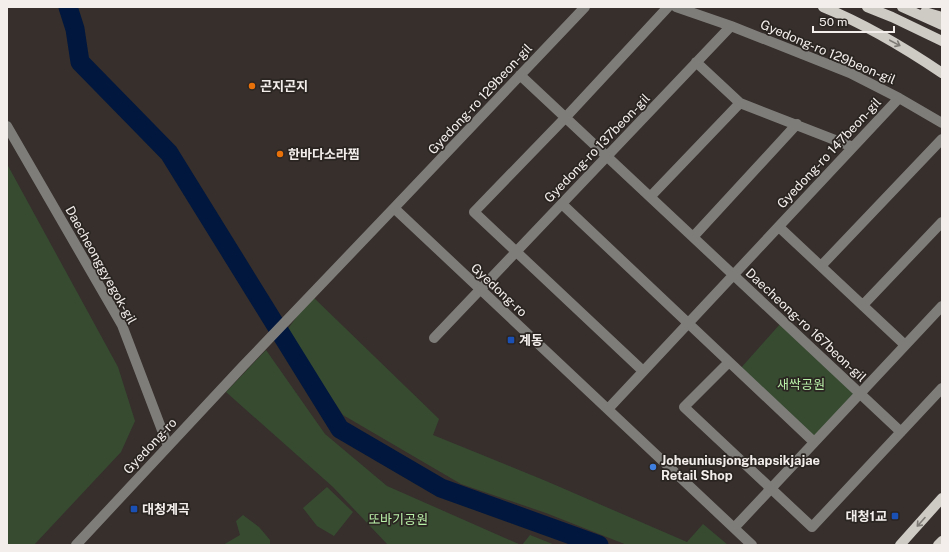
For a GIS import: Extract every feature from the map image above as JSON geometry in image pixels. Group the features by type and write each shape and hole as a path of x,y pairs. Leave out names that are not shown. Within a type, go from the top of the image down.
{"main road":[{"path":"823,7 907,50 942,73"},
{"path":"866,7 892,17 942,41"},
{"path":"902,7 942,25"},
{"path":"905,7 942,17"},
{"path":"900,545 942,498"},
{"path":"938,545 942,541"}],"street":[{"name":"Gyedong-ro 129beon-gil","path":"394,208 585,7"},
{"path":"643,371 474,212 566,118 668,7"},
{"name":"Gyedong-ro 129beon-gil","path":"676,7 731,26 850,73 899,98 942,123"},
{"name":"Gyedong-ro 137beon-gil","path":"434,338 731,26"},
{"path":"696,62 740,103 853,147"},
{"name":"Daecheong-ro 167beon-gil","path":"520,75 901,432"},
{"name":"Gyedong-ro 147beon-gil","path":"608,409 899,98"},
{"path":"650,197 740,103"},
{"path":"693,236 797,124"},
{"name":"Daecheonggyegok-gil","path":"7,126 122,325 168,446"},
{"path":"821,266 942,139"},
{"path":"562,204 814,442"},
{"name":"Gyedong-ro","path":"76,545 243,366 394,208 752,545"},
{"path":"863,305 942,222"},
{"name":"Gyedong-ro 147beon-gil","path":"779,227 905,345"},
{"path":"734,528 942,306"},
{"path":"729,362 684,407 812,528 942,388"}],"green space":[{"path":"7,164 118,367 135,421 121,452 34,545 7,545"},
{"path":"312,296 439,419 433,435 546,481 687,542 703,524 728,545 627,545 546,513 461,484 343,415 287,330"},
{"name":"새싹공원","path":"781,323 856,394 815,439 740,369"},
{"name":"또바기공원","path":"266,350 325,434 387,486 521,545 388,545 333,487 226,392"},
{"path":"327,487 353,512 334,536 317,526 303,508"},
{"path":"243,515 259,527 270,540 270,545 223,545 240,535 236,521"},
{"path":"530,535 555,545 522,545"}],"waterway":[{"path":"68,7 75,29 80,62 169,153 340,429 441,488 599,545"}],"place":[{"name":"곤지곤지","path":"252,86"},
{"name":"한바다소라찜","path":"280,154"},
{"name":"계동","path":"511,340"},
{"name":"Joheuniusjonghapsikjajae Retail Shop","path":"653,467"},
{"name":"대청계곡","path":"134,509"},
{"name":"대청1교","path":"895,516"}]}
